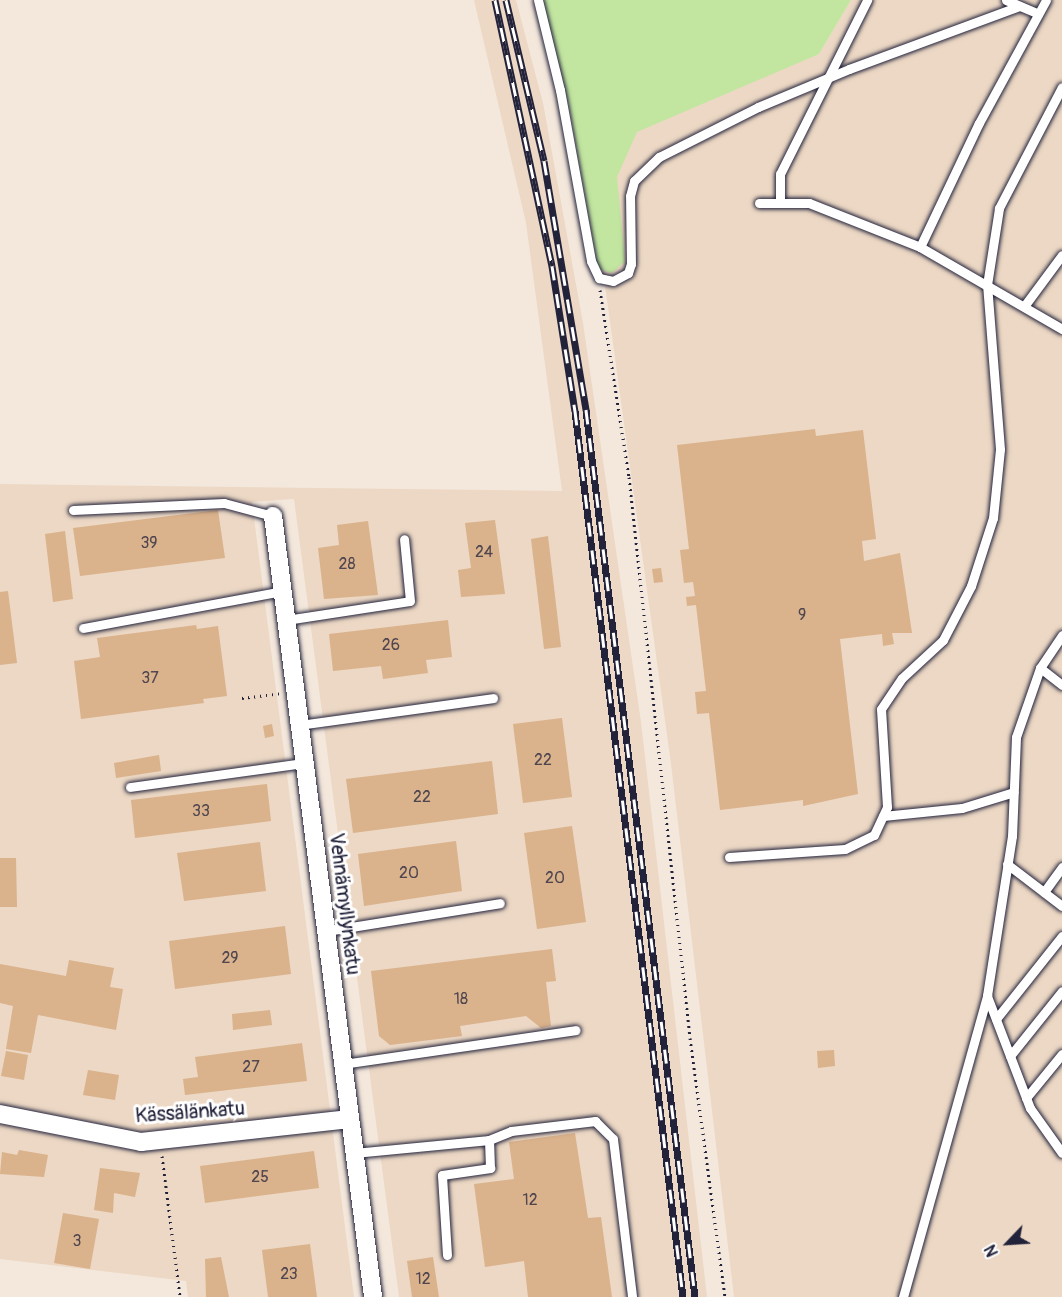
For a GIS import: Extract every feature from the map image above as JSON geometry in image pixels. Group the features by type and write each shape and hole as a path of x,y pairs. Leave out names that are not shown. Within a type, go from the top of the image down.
{"street":[{"name":"Vehnämyllynkatu","path":"273,516 373,1297"},
{"name":"Kässälänkatu","path":"0,1114 141,1142 350,1119"}],"lane":[{"path":"538,0 560,90 591,261 599,278 621,278 631,264 630,196 644,168 758,108 1019,6"},
{"path":"780,201 780,174 867,0"},
{"path":"1006,0 1036,13"},
{"path":"920,247 1036,13 1046,0"},
{"path":"729,857 845,849 874,835 887,807 881,709 902,678 943,640 971,586 993,518 1000,449 987,285 999,208 1062,87"},
{"path":"759,203 780,201 809,203 920,247 1025,305 1062,329"},
{"path":"1025,305 1062,255"},
{"path":"73,510 224,503 273,516"},
{"path":"286,620 410,601 404,539"},
{"path":"83,628 282,591"},
{"path":"903,1297 987,996 1007,864 1014,792 1016,737 1040,668 1062,635"},
{"path":"1040,668 1062,685"},
{"path":"299,725 493,698"},
{"path":"130,787 304,763"},
{"path":"883,816 962,808 1014,792"},
{"path":"1007,864 1062,906"},
{"path":"1044,892 1062,867"},
{"path":"326,931 500,903"},
{"path":"996,1019 1062,936"},
{"path":"1010,1056 1062,991"},
{"path":"987,996 1026,1098 1062,1153"},
{"path":"343,1064 576,1030"},
{"path":"1026,1098 1062,1054"},
{"path":"354,1153 489,1140 511,1131 596,1121 613,1139 632,1297"},
{"path":"447,1255 442,1175 490,1168 489,1140"}],"path":[{"path":"599,278 629,477 690,1038 725,1297"},
{"path":"242,698 281,693"},
{"path":"159,1140 180,1297"}],"shaded area":[{"path":"474,0 516,0 543,103 583,323 641,722 707,1297 399,1297 294,499 252,502 354,1297 188,1297 186,1281 0,1259 0,484 562,491 526,223"},
{"path":"851,0 1062,0 1062,1297 734,1297 671,764 583,126 819,54"}],"green space":[{"path":"543,0 851,0 819,54 637,132 617,177 625,261 612,273 598,269 570,111"}],"building":[{"path":"815,429 816,436 863,430 876,539 862,541 864,561 900,553 912,633 892,633 894,644 883,646 882,634 840,639 858,794 803,806 803,800 720,810 709,713 697,714 695,692 706,691 696,605 687,606 686,597 695,596 693,582 684,583 680,550 689,549 677,445"},
{"path":"218,510 225,558 80,576 73,528"},
{"path":"495,520 505,594 461,597 458,570 471,568 465,523"},
{"path":"368,521 378,595 324,599 318,548 339,545 337,525"},
{"path":"65,531 73,599 53,602 45,534"},
{"path":"548,536 561,647 544,649 531,539"},
{"path":"661,568 663,582 654,583 652,569"},
{"path":"8,591 17,663 0,665 0,592"},
{"path":"448,620 452,657 426,660 428,673 383,679 381,666 333,671 329,634"},
{"path":"196,625 197,629 218,626 227,696 203,699 204,703 81,719 74,661 100,657 97,638"},
{"path":"562,718 572,797 523,803 513,724"},
{"path":"272,724 274,736 265,738 263,726"},
{"path":"159,755 161,771 116,778 114,763"},
{"path":"492,761 498,814 353,833 346,779"},
{"path":"267,784 271,821 135,838 131,800"},
{"path":"572,826 586,922 537,929 524,833"},
{"path":"456,841 462,891 364,906 358,854"},
{"path":"260,842 266,891 184,901 177,853"},
{"path":"0,858 16,858 17,907 0,907"},
{"path":"285,926 291,974 175,989 169,941"},
{"path":"552,949 556,981 546,982 551,1026 541,1028 526,1016 460,1026 462,1036 390,1045 379,1036 371,971"},
{"path":"69,960 114,968 110,987 123,989 116,1030 38,1015 31,1053 6,1049 13,1006 0,1003 0,964 66,976"},
{"path":"270,1010 272,1025 233,1030 232,1014"},
{"path":"302,1043 307,1081 185,1095 183,1079 198,1077 195,1057"},
{"path":"834,1050 835,1066 818,1068 817,1051"},
{"path":"6,1051 28,1055 24,1080 1,1076"},
{"path":"88,1070 119,1075 115,1100 83,1095"},
{"path":"575,1133 588,1218 601,1217 612,1297 528,1297 524,1261 485,1267 474,1184 514,1179 509,1142"},
{"path":"19,1150 48,1155 44,1177 0,1174 2,1152 17,1155"},
{"path":"314,1151 319,1188 205,1203 200,1166"},
{"path":"100,1168 140,1173 135,1197 114,1193 113,1213 94,1210"},
{"path":"63,1213 99,1219 90,1269 54,1263"},
{"path":"310,1244 317,1297 268,1297 262,1250"},
{"path":"221,1257 229,1297 206,1297 205,1259"},
{"path":"433,1257 439,1297 412,1297 407,1261"}],"railway":[{"path":"495,0 552,266 575,411 683,1297"},
{"path":"506,0 544,161 586,410 695,1297"}]}
